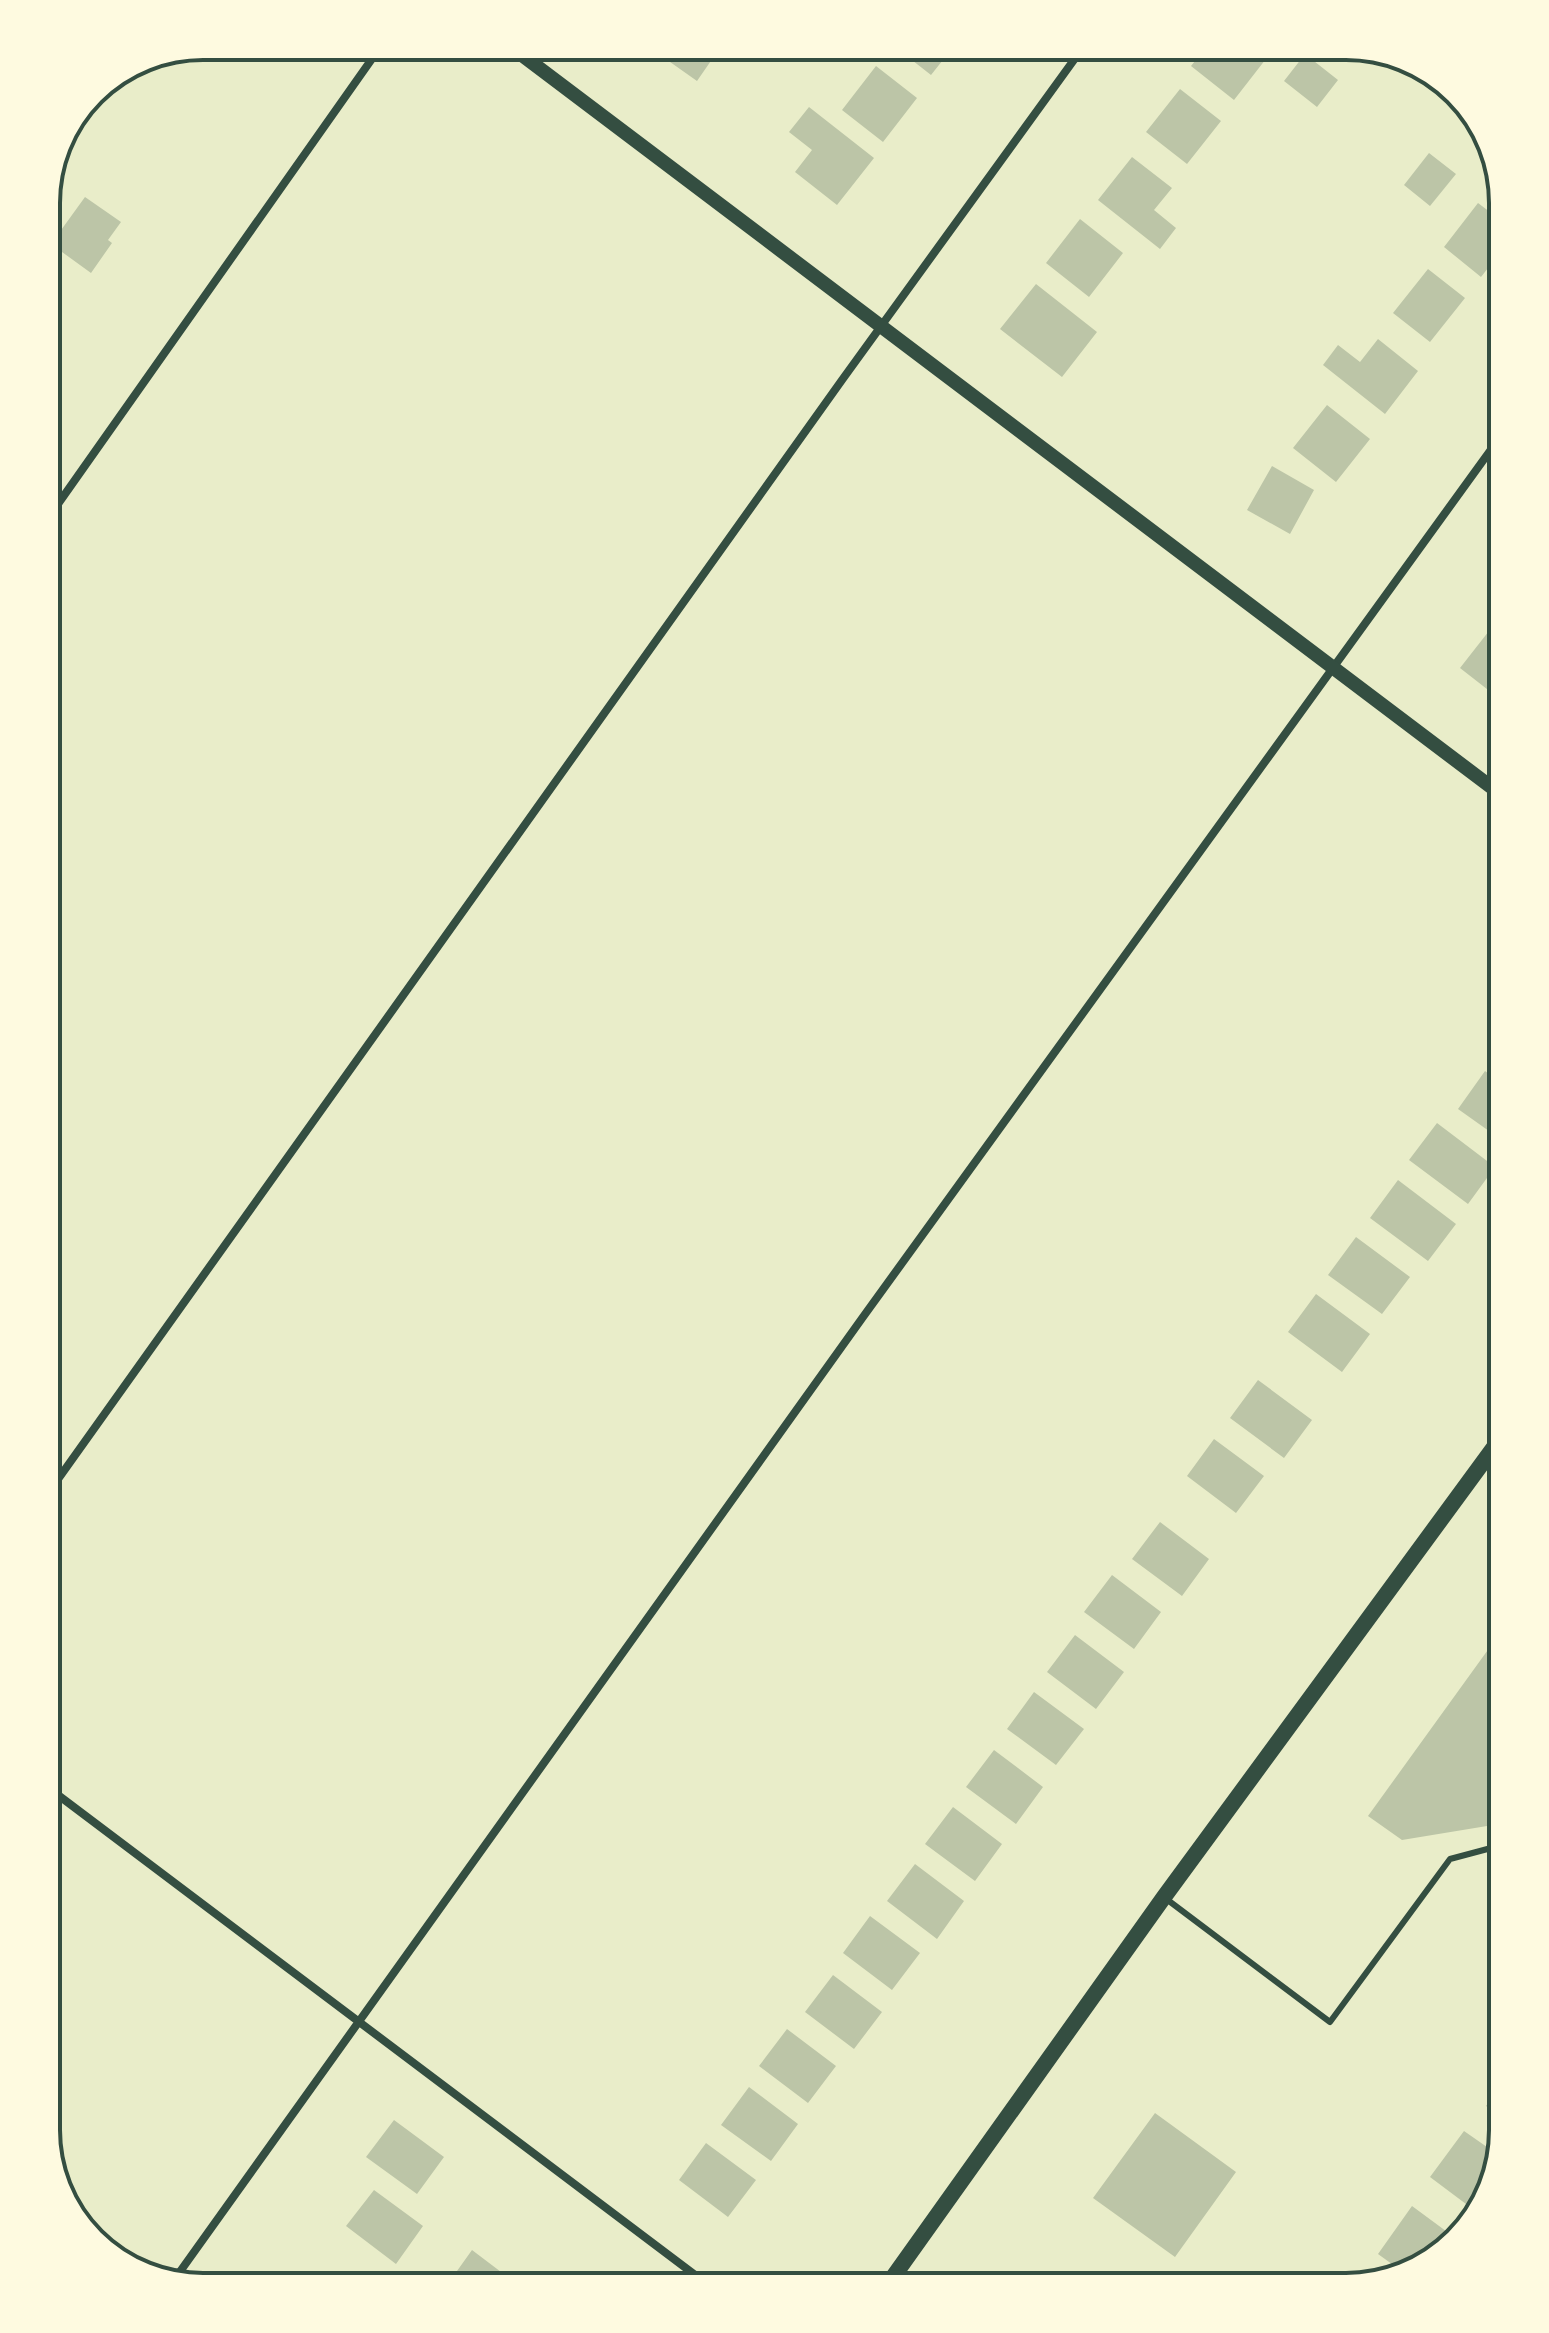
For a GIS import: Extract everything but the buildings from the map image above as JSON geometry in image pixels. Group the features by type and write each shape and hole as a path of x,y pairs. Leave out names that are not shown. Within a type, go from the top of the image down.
{"main road":[{"path":"896,2273 1164,1897 1489,1454"}],"street":[{"path":"60,501 371,60"},
{"path":"529,60 1489,786"},
{"path":"60,1476 1074,60"},
{"path":"181,2271 873,1304 1489,452"},
{"path":"60,1797 692,2273"}],"lane":[{"path":"1164,1897 1330,2022 1450,1859 1489,1849"}]}
